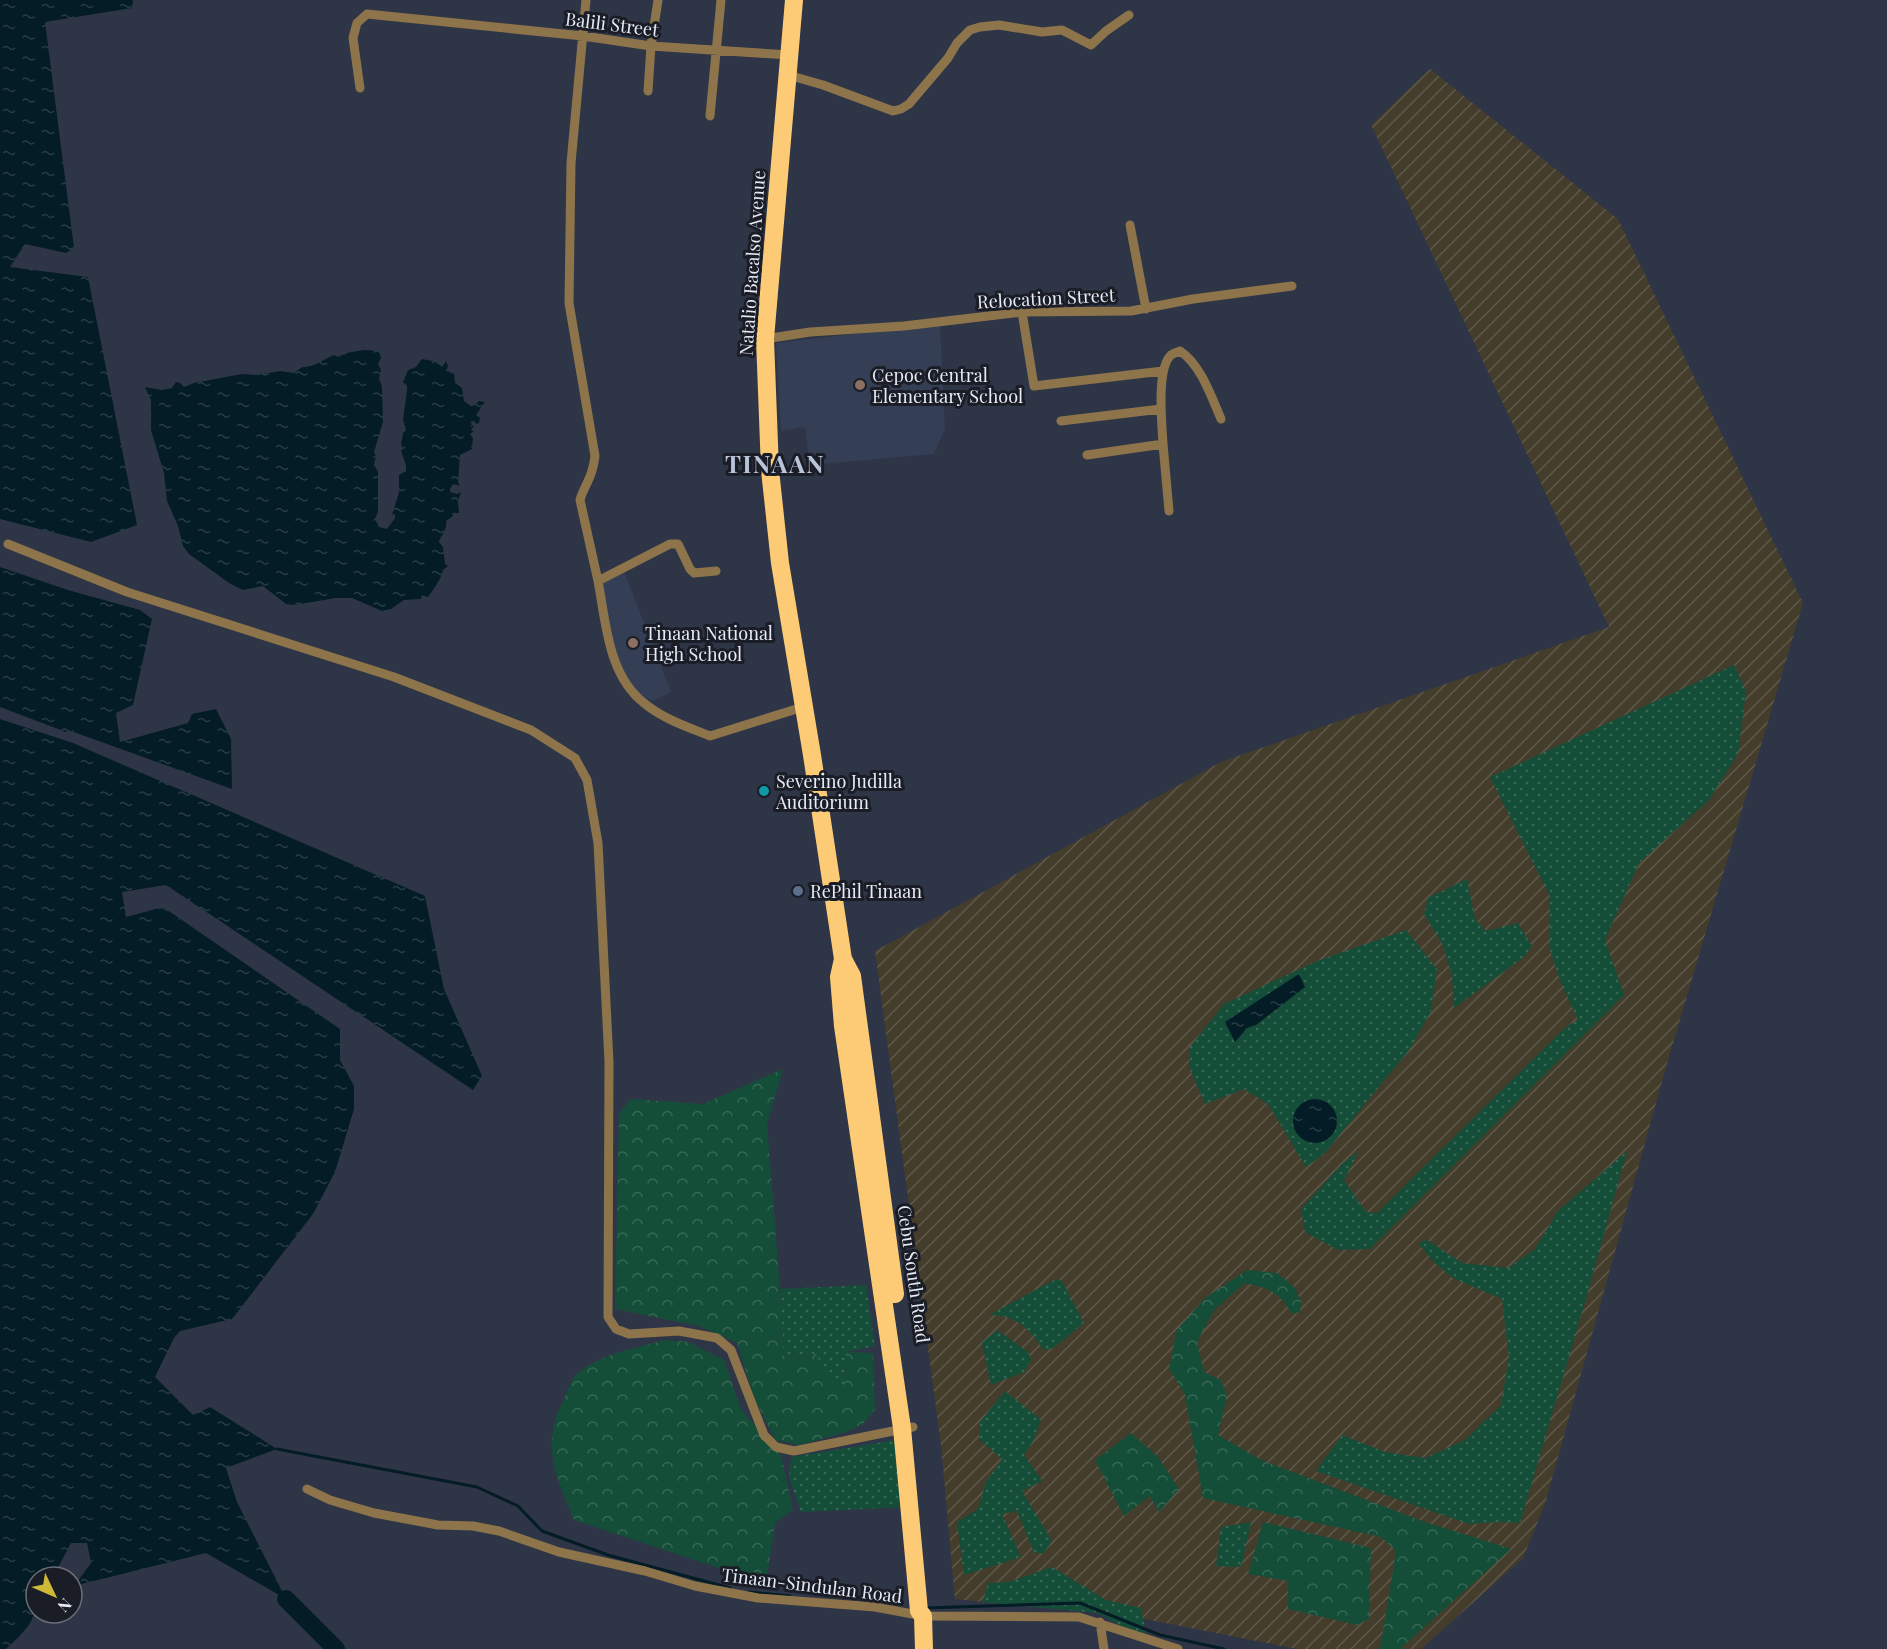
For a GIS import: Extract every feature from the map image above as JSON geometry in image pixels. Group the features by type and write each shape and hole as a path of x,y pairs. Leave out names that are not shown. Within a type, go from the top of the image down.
{"highway":[{"name":"Natalio Bacalso Avenue","path":"794,0 765,339 770,470 780,563 803,706"},
{"name":"Cebu South Road","path":"803,706 843,959 852,976 907,1428 922,1508 924,1649"}],"street":[{"path":"586,0 571,163 569,303 595,456 580,500 609,642 621,674 630,689 644,703 666,717 710,736 803,706"},
{"path":"648,91 651,46 658,0"},
{"path":"710,116 721,0"},
{"name":"Balili Street","path":"360,88 353,38 357,23 367,14 583,36 651,46 789,55"},
{"path":"788,75 824,85 893,111 909,104 970,30 999,25 1042,32 1062,30 1090,45 1129,15"},
{"path":"1130,225 1146,309"},
{"name":"Relocation Street","path":"765,339 810,332 904,326 1022,312 1108,312 1146,309 1193,298 1292,286"},
{"path":"1022,312 1034,386 1163,370"},
{"path":"1169,511 1161,409 1163,370 1171,355 1180,351 1190,357 1221,419"},
{"path":"1061,421 1161,409"},
{"path":"1087,455 1163,444"},
{"path":"8,544 127,592 394,677 531,730 574,758 587,780 598,843 609,1062 608,1317 616,1329 629,1334 679,1331 717,1338 731,1350 764,1435 776,1447 794,1451 907,1428"},
{"path":"598,581 670,544 678,544 694,573 716,571"},
{"name":"Tinaan-Sindulan Road","path":"307,1490 330,1500 374,1513 438,1525 473,1526 499,1531 543,1547 645,1571 695,1586 758,1598 875,1607 923,1607 1079,1617 1101,1622 1178,1649"},
{"path":"1101,1622 1104,1649"}],"shaded area":[{"path":"1430,69 1618,219 1803,603 1666,1067 1545,1504 1523,1558 1421,1649 1297,1649 1129,1616 955,1599 941,1445 875,951 1221,762 1609,627 1371,125"},
{"name":"Cepoc Central Elementary School","path":"940,324 945,429 934,454 810,465 805,427 781,431 776,343"},
{"name":"Tinaan National High School","path":"623,569 671,692 653,701 636,691 616,654 600,582"}],"green space":[{"path":"1734,665 1746,691 1738,754 1709,800 1639,863 1605,940 1624,995 1370,1249 1338,1250 1305,1232 1301,1209 1342,1164 1359,1151 1344,1180 1366,1212 1377,1213 1567,1026 1578,1020 1561,983 1550,950 1550,896 1490,777"},
{"path":"1467,879 1475,919 1486,931 1518,923 1532,946 1524,957 1454,1008 1452,976 1442,943 1424,914 1428,898"},
{"path":"1406,930 1437,969 1431,1011 1410,1049 1324,1154 1306,1167 1268,1104 1244,1089 1205,1104 1189,1067 1189,1048 1224,1004 1317,961"},
{"path":"783,1069 767,1124 784,1360 816,1354 830,1381 843,1393 846,1352 873,1353 875,1409 863,1424 846,1432 800,1445 775,1440 754,1397 737,1343 699,1326 615,1309 619,1115 630,1099 703,1104"},
{"path":"1627,1151 1520,1523 1469,1524 1316,1471 1342,1435 1385,1452 1425,1458 1465,1440 1501,1405 1509,1358 1502,1299 1453,1278 1434,1262 1418,1243 1427,1240 1462,1263 1508,1268 1535,1249 1558,1211"},
{"path":"1247,1270 1277,1273 1295,1288 1301,1302 1300,1312 1292,1314 1273,1292 1245,1283 1214,1310 1197,1342 1204,1372 1221,1380 1227,1396 1218,1435 1261,1460 1425,1522 1511,1549 1400,1649 1380,1649 1396,1551 1381,1537 1203,1498 1185,1395 1169,1368 1177,1330 1206,1297"},
{"path":"1056,1279 1062,1281 1084,1323 1053,1348 1044,1350 1027,1330 1015,1321 989,1315"},
{"path":"866,1285 875,1346 846,1352 843,1394 830,1381 816,1354 784,1360 780,1289"},
{"path":"997,1330 1028,1352 1031,1360 1024,1372 991,1385 982,1343"},
{"path":"664,1340 688,1342 724,1360 741,1409 781,1455 793,1510 775,1523 767,1577 737,1574 574,1520 556,1474 552,1445 557,1414 570,1384 578,1373 597,1361 619,1352"},
{"path":"1005,1391 1041,1420 1033,1441 1024,1455 1042,1481 1022,1491 1052,1541 1043,1554 1034,1552 1017,1511 1002,1514 1021,1557 964,1575 957,1522 978,1509 986,1482 1002,1459 979,1439 980,1422"},
{"path":"1131,1433 1158,1457 1179,1489 1159,1512 1150,1496 1124,1516 1095,1460"},
{"path":"896,1440 903,1507 801,1512 789,1478 791,1457"},
{"path":"1251,1522 1242,1563 1239,1567 1216,1566 1221,1527"},
{"path":"1263,1522 1371,1548 1369,1619 1357,1625 1288,1609 1288,1581 1248,1574"},
{"path":"1052,1567 1106,1600 1141,1608 1146,1634 1119,1625 1098,1613 983,1602 988,1583 1009,1582"}],"water":[{"path":"0,0 133,0 132,8 45,22 74,248 66,253 25,244 10,267 88,277 137,525 91,542 0,519"},
{"path":"364,350 379,351 381,358 378,364 381,370 379,378 382,387 383,422 374,452 376,456 374,465 378,472 378,512 375,519 379,527 387,529 395,518 392,514 399,493 399,475 406,471 401,445 403,433 406,430 403,420 407,386 403,382 408,370 416,367 422,359 438,362 442,367 446,361 448,366 446,371 454,373 455,383 462,388 464,401 471,406 479,401 485,402 476,415 480,418 479,423 470,422 474,426 471,430 474,431 470,434 473,438 472,449 460,455 458,482 460,486 453,484 450,489 450,492 457,494 461,492 458,502 459,513 452,513 453,516 446,521 439,542 443,547 445,564 448,566 443,570 428,597 422,595 421,599 404,600 391,609 382,611 352,598 286,604 263,586 243,590 229,583 189,554 183,546 178,526 167,501 164,473 151,430 151,400 145,387 162,390 172,388 176,382 184,387 242,374 258,375 280,371 294,373 302,367 314,365 334,355 338,357"},
{"path":"0,567 68,590 140,610 152,619 133,705 116,713 120,742 188,723 192,714 216,709 231,739 232,789 0,707"},
{"path":"0,719 73,743 425,896 444,989 482,1076 473,1090 166,885 122,892 126,917 163,907 340,1029 340,1060 354,1086 354,1109 335,1172 313,1214 232,1319 180,1331 174,1338 155,1377 193,1415 210,1407 277,1449 226,1468 237,1502 286,1599 206,1553 84,1584 84,1572 91,1563 87,1543 71,1543 59,1565 24,1565 24,1625 29,1625 6,1649 0,1649"},
{"path":"1299,974 1305,987 1256,1025 1247,1028 1235,1042 1225,1022"},
{"path":"1315,1099 1330,1106 1337,1121 1330,1136 1315,1143 1300,1136 1293,1121 1300,1106"}],"waterway":[{"path":"277,1449 477,1487 518,1506 542,1531 608,1555 730,1588"},
{"path":"749,1592 790,1596"},
{"path":"286,1599 336,1649"},
{"path":"925,1608 1080,1603 1160,1635 1224,1649"}],"place":[{"name":"Cepoc Central Elementary School","path":"860,385"},
{"name":"Tinaan National High School","path":"633,643"},
{"name":"Severino Judilla Auditorium","path":"764,791"},
{"name":"RePhil Tinaan","path":"798,891"}],"district":[{"name":"TINAAN","path":"775,463"}]}
